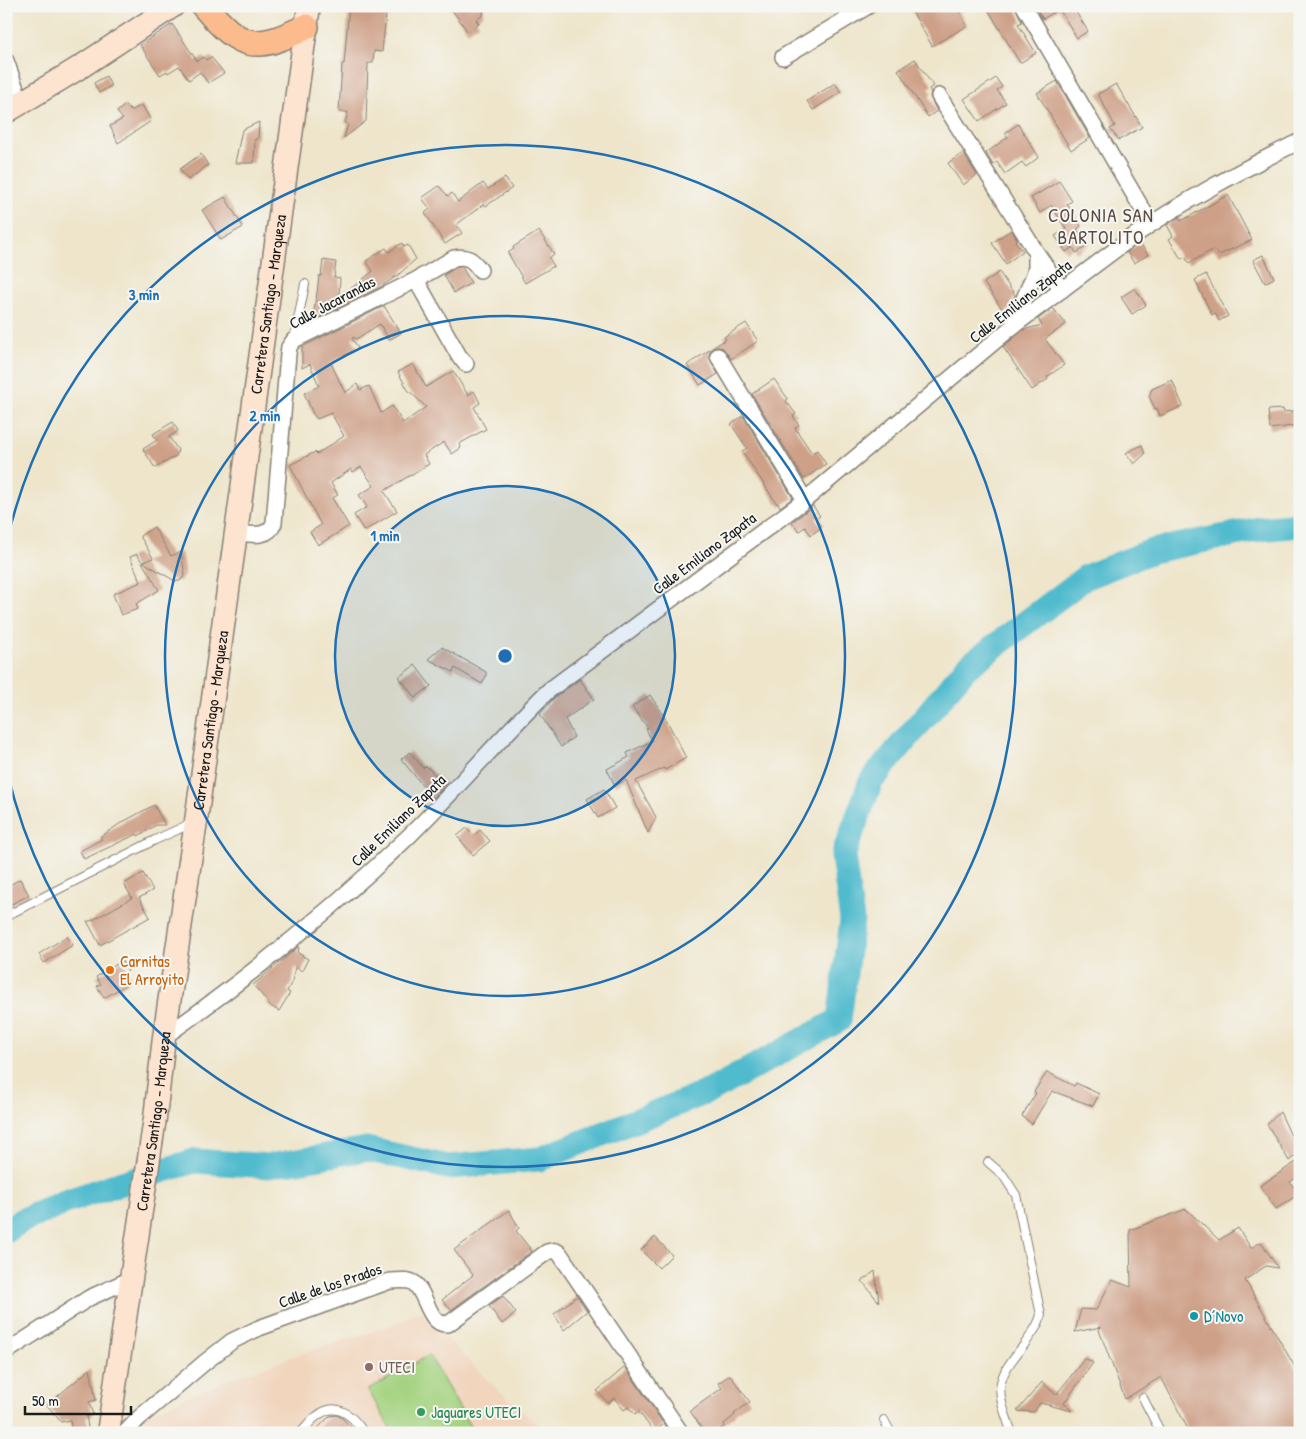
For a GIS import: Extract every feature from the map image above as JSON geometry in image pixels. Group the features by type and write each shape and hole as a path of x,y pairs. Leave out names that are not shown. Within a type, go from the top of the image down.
{"main road":[{"path":"14,108 173,6"},
{"path":"204,6 230,34 245,41 263,43 280,39 307,17"},
{"name":"Carretera Santiago - Marqueza","path":"122,1432 131,1279 155,1118 164,1037 196,821 307,17"}],"street":[{"path":"783,57 868,6"},
{"path":"1024,6 1151,224"},
{"path":"6,61 14,108"},
{"path":"939,96 1036,252 1062,290"},
{"name":"Calle Emiliano Zapata","path":"164,1037 223,996 257,969 369,874 548,691 805,500 1012,327 1151,224 1234,173 1300,141"},
{"path":"1012,327 1034,275 1036,252"},
{"name":"Calle Jacarandas","path":"236,534 264,535 272,529 274,523 288,354 289,347 294,340 416,280 454,258 461,256 468,258 480,270"},
{"path":"416,280 459,356 466,364"},
{"path":"718,356 805,500"},
{"name":"Calle de los Prados","path":"122,1432 232,1341 259,1328 390,1281 412,1282 419,1289 434,1317 439,1322 448,1324 552,1250 560,1254 681,1433"},
{"path":"6,1352 88,1298 131,1279"}],"lane":[{"path":"294,340 305,284"},
{"path":"6,916 196,821"},
{"path":"988,1162 1009,1183 1016,1194 1040,1315 1039,1323 1034,1332 1009,1362 1001,1378 1000,1398 1012,1433"},
{"path":"1143,1398 1160,1433"},
{"path":"300,1433 318,1414 326,1410 336,1410 353,1417 364,1433"},
{"path":"884,1420 891,1433"}],"shaded area":[{"name":"UTECI","path":"421,1312 486,1379 546,1433 133,1433 139,1418 222,1382 298,1355 381,1329"}],"green space":[{"name":"Jaguares UTECI","path":"429,1355 474,1433 393,1433 368,1390"}],"building":[{"path":"349,6 387,6 382,52 374,51 373,63 368,63 366,121 344,138 348,124 345,123 348,112 339,112 342,64 344,64"},
{"path":"449,6 484,6 483,15 476,20 479,24 468,32"},
{"path":"909,6 956,6 967,26 932,46"},
{"path":"986,6 1015,6 1022,22 1018,24 1036,53 1020,63"},
{"path":"1035,6 1072,6 1088,31 1077,38 1059,9 1043,19"},
{"path":"172,24 197,61 204,57 206,60 211,57 224,73 208,83 200,72 189,80 179,66 168,73 167,71 160,75 140,45"},
{"path":"915,59 933,86 929,89 931,92 930,97 937,111 928,117 898,70"},
{"path":"106,76 111,86 99,93 94,83"},
{"path":"996,78 1002,87 997,90 1006,103 979,121 964,99"},
{"path":"1057,81 1090,138 1071,150 1037,93"},
{"path":"835,83 841,92 813,110 807,101"},
{"path":"1116,84 1142,127 1119,140 1110,129 1115,126 1098,94"},
{"path":"125,105 131,111 142,105 151,121 118,143 110,126 123,119 117,112"},
{"path":"259,122 258,139 255,139 254,163 235,163 242,130"},
{"path":"1018,124 1039,157 1026,167 1022,162 1005,174 997,162 993,165 986,153 1008,137 1005,133"},
{"path":"963,153 977,175 963,185 948,163"},
{"path":"201,154 208,165 188,180 180,169"},
{"path":"505,178 512,188 486,206 484,204 456,225 462,233 445,244 425,213 430,209 422,198 439,186 448,196 452,193 458,202 483,183 488,189"},
{"path":"1059,181 1072,201 1067,204 1081,226 1077,229 1088,246 1076,253 1073,247 1066,252 1055,236 1066,229 1051,205 1040,213 1031,198"},
{"path":"1228,195 1252,240 1219,255 1214,249 1189,263 1185,257 1181,259 1169,239 1173,236 1167,225 1179,217 1181,221"},
{"path":"225,197 243,227 221,240 202,210"},
{"path":"1011,230 1017,239 1015,241 1023,251 1006,264 992,243"},
{"path":"539,231 554,254 549,258 554,266 525,283 508,253 514,249 513,247"},
{"path":"402,243 404,247 408,245 416,259 398,275 379,288 312,321 323,260 336,262 334,277 340,278 339,295 353,287 373,271 366,261 386,248 389,252"},
{"path":"1140,243 1148,255 1134,263 1127,252"},
{"path":"1263,255 1274,278 1265,283 1253,260"},
{"path":"457,267 462,267 471,283 454,293 444,275"},
{"path":"999,272 1015,295 1009,310 1005,313 984,283"},
{"path":"1206,274 1228,316 1219,321 1215,313 1212,315 1195,280"},
{"path":"1135,288 1146,305 1132,314 1121,297"},
{"path":"384,306 401,333 389,340 380,324 356,339 352,338 358,348 331,363 345,393 357,384 360,390 369,386 381,413 392,406 403,423 426,407 408,390 398,372 413,364 426,387 453,371 468,395 474,391 480,403 474,407 486,429 459,444 461,448 452,454 444,442 424,455 429,464 384,491 397,511 364,531 354,515 367,507 359,495 374,486 361,467 353,472 351,469 331,483 338,495 332,498 349,526 318,545 310,532 321,525 290,465 315,452 317,454 344,436 331,413 317,419 313,414 304,393 319,386 310,364 302,368 302,347"},
{"path":"1053,308 1066,324 1045,339 1064,365 1032,390 1003,347 1023,330 1042,325 1038,319"},
{"path":"746,323 758,341 731,359 723,348 713,348 709,357 718,374 700,385 687,365"},
{"path":"774,379 788,399 786,401 796,414 793,416 799,425 795,428 812,453 817,450 826,464 804,479 752,394"},
{"path":"1172,380 1183,406 1160,416 1149,396 1152,389"},
{"path":"1283,409 1284,412 1300,410 1300,425 1270,429 1268,410"},
{"path":"743,416 793,498 780,507 742,451 747,448 731,424"},
{"path":"173,422 178,431 169,437 178,450 176,456 155,468 143,449 157,440 153,434"},
{"path":"1142,445 1145,454 1134,464 1126,453"},
{"path":"813,506 820,516 816,519 822,527 811,535 805,527 799,531 792,522"},
{"path":"154,527 171,556 181,552 185,575 180,581 175,581 143,562 153,558 140,536"},
{"path":"137,554 159,590 136,604 138,609 121,615 113,594 141,582 130,557"},
{"path":"442,647 486,672 482,684 455,668 453,672 428,659"},
{"path":"415,665 431,686 415,698 399,677"},
{"path":"580,679 594,699 565,719 574,737 561,747 540,714 554,698"},
{"path":"650,695 666,719 686,758 665,770 664,768 636,781 656,817 648,833 626,780 615,786 607,769 629,757 627,753 652,741 646,729 648,728 632,707"},
{"path":"410,752 423,768 426,766 446,785 433,798 401,759"},
{"path":"604,789 615,808 598,818 587,799"},
{"path":"154,805 165,825 156,825 138,836 137,834 84,859 80,851 102,839 100,837 121,823"},
{"path":"467,828 474,835 480,830 490,841 473,855 457,836"},
{"path":"143,873 153,890 139,898 150,917 100,945 87,921 91,921 132,898 124,884"},
{"path":"20,879 29,895 6,907 6,887"},
{"path":"67,936 73,945 44,963 39,954"},
{"path":"299,946 298,953 308,959 302,971 295,967 292,982 287,991 290,993 279,1011 267,1004 268,1002 253,985"},
{"path":"122,961 128,971 124,974 129,983 104,998 97,986 101,984 96,977"},
{"path":"1047,1072 1074,1086 1076,1083 1099,1094 1093,1106 1052,1091 1032,1124 1022,1116"},
{"path":"1280,1112 1299,1153 1289,1161 1267,1124"},
{"path":"1296,1162 1300,1168 1300,1175 1290,1182 1299,1194 1276,1209 1260,1186"},
{"name":"D´Novo","path":"1186,1209 1219,1240 1238,1228 1251,1248 1261,1242 1278,1268 1266,1266 1245,1280 1300,1376 1300,1433 1190,1433 1161,1377 1125,1399 1099,1330 1101,1327 1075,1332 1081,1309 1096,1310 1112,1280 1131,1287 1130,1230"},
{"path":"509,1210 519,1228 516,1231 532,1251 451,1310 442,1300 473,1275 454,1250"},
{"path":"655,1237 672,1255 659,1268 641,1250"},
{"path":"875,1271 879,1302 862,1281"},
{"path":"503,1296 516,1313 502,1324 489,1306"},
{"path":"577,1296 587,1311 564,1330 554,1314"},
{"path":"1085,1358 1093,1363 1064,1403 1072,1411 1040,1403 1034,1412 1017,1411 1042,1382 1056,1395"},
{"path":"625,1367 664,1424 654,1432 638,1411 635,1414 628,1407 624,1410 614,1398 608,1403 597,1391"},
{"path":"90,1369 96,1400 89,1402 93,1415 86,1416 89,1433 72,1433 70,1420 61,1422 47,1405"},
{"path":"730,1375 750,1402 734,1414 724,1424 725,1426 715,1433 705,1433 690,1411 722,1388 718,1383"},
{"path":"337,1415 357,1433 313,1433 330,1416"}],"waterway":[{"path":"6,1231 19,1222 65,1202 194,1161 269,1166 366,1149 448,1167 540,1159 712,1090 839,1020 852,920 843,856 871,781 966,668 1086,577 1152,551 1260,529 1300,525"}],"place":[{"name":"Carnitas El Arroyito","path":"110,970"},
{"name":"D´Novo","path":"1194,1316"},
{"name":"UTECI","path":"369,1367"},
{"name":"Jaguares UTECI","path":"421,1412"}],"district":[{"name":"COLONIA SAN BARTOLITO","path":"1101,226"}]}
